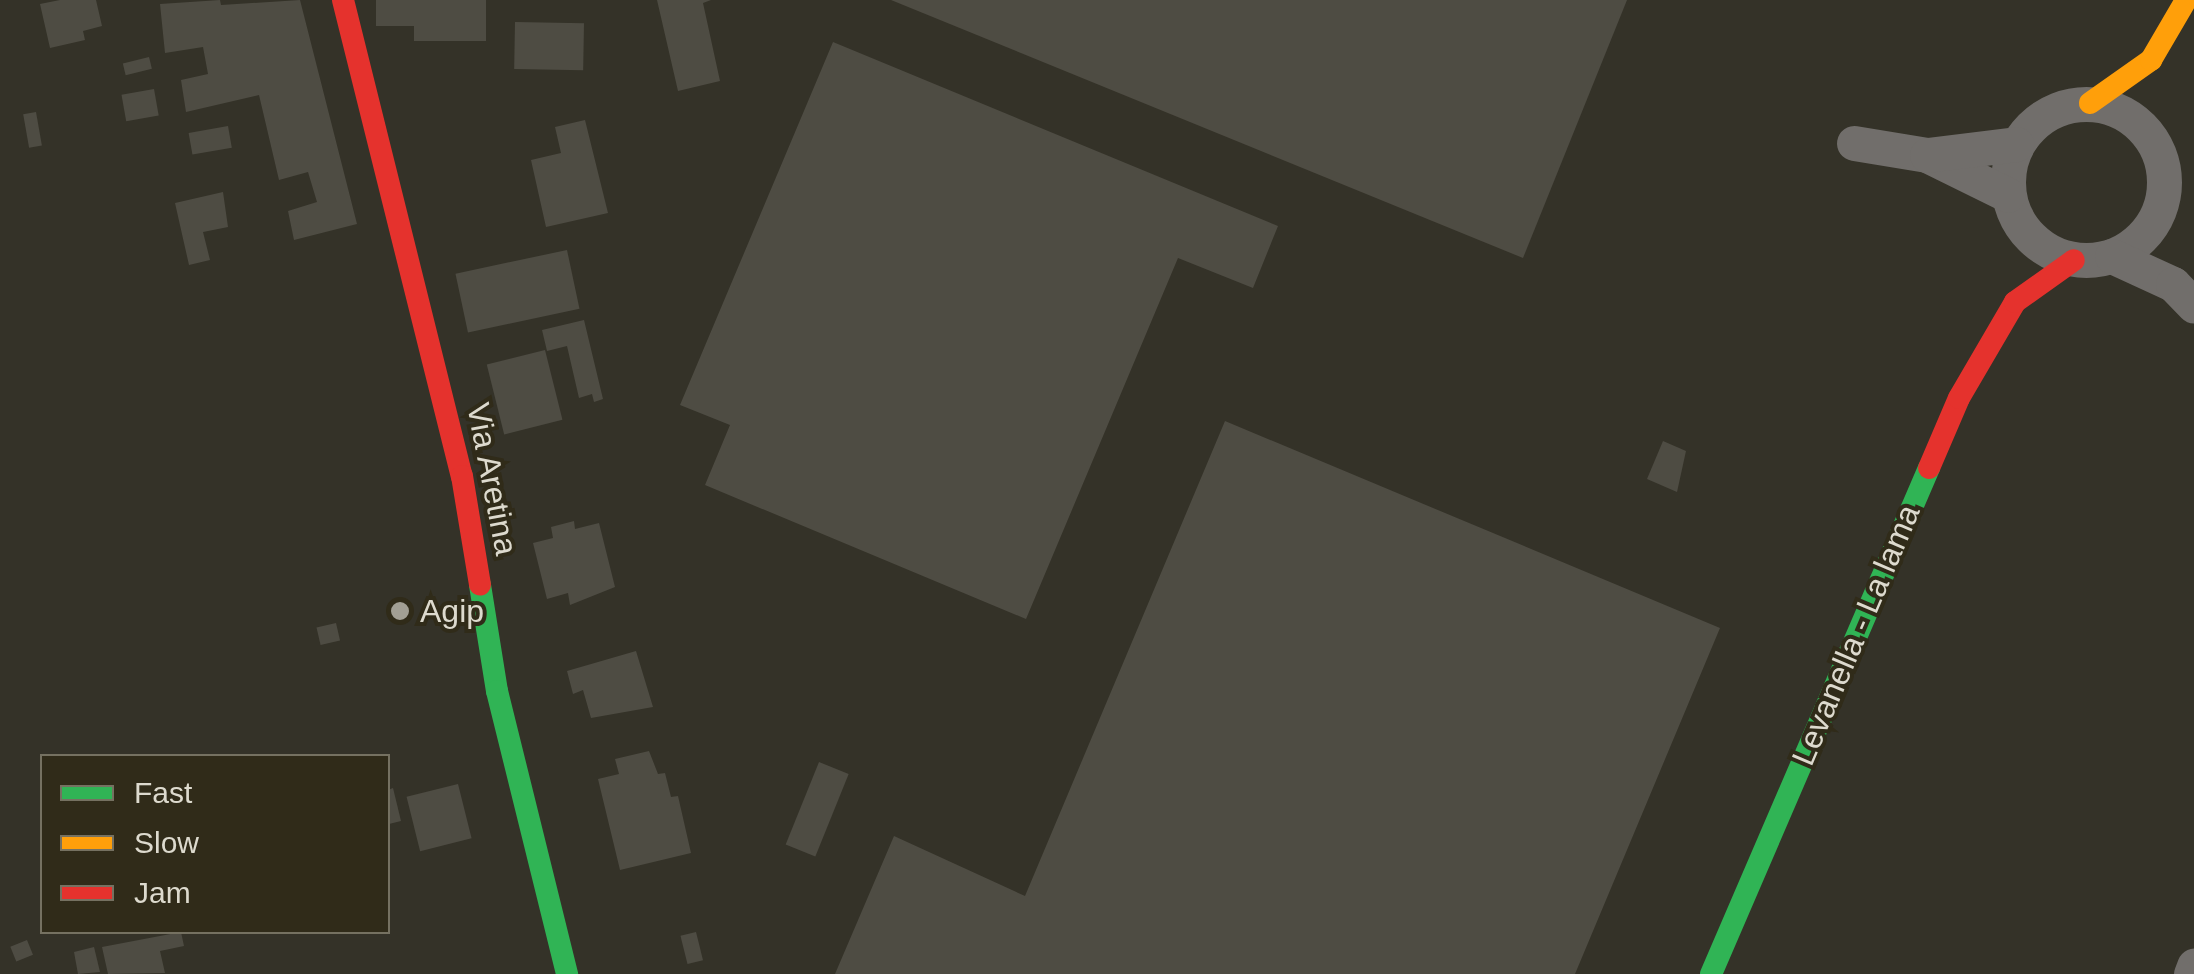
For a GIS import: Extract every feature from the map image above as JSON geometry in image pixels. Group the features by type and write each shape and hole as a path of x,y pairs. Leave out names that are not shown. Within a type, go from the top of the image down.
{"street":[{"name":"Via Aretina","path":"342,0 462,476 497,691 568,974"},
{"path":"2146,130 2157,51 2186,0"},
{"path":"1927,155 2008,196 2016,144 2046,113 2090,103 2157,51"},
{"path":"2090,103 2120,112 2146,130 2163,168 2160,209 2183,295"},
{"path":"1854,143 1927,155 2016,144"},
{"name":"Levanella - La lama","path":"2008,196 2022,228 2015,302"},
{"path":"2160,209 2149,229 2112,256 2183,295"},
{"path":"2022,228 2036,243 2074,260"},
{"name":"Levanella - La lama","path":"1711,974 1959,398 2015,302 2074,260 2112,256"},
{"path":"2191,974 2194,966"}],"building":[{"path":"96,0 102,26 83,31 85,40 50,48 40,4"},
{"path":"220,0 221,5 300,0 357,224 294,240 288,211 317,202 308,172 279,180 259,95 186,112 181,80 208,74 203,47 165,53 160,4"},
{"path":"376,0 486,0 486,41 414,41 414,26 376,26"},
{"path":"657,0 711,0 703,3 720,81 678,91"},
{"path":"891,0 1627,0 1523,258"},
{"path":"515,22 584,23 583,70 514,69"},
{"path":"833,42 1278,226 1253,288 1178,258 1026,619 705,485 730,425 680,405"},
{"path":"149,57 152,69 126,75 123,64"},
{"path":"154,89 159,116 126,121 122,95"},
{"path":"36,112 42,145 29,148 23,114"},
{"path":"585,120 608,213 546,227 531,160 561,153 555,127"},
{"path":"228,126 232,148 192,155 189,133"},
{"path":"223,192 228,227 203,232 210,260 189,265 175,203"},
{"path":"567,250 579,309 468,332 455,274"},
{"path":"584,320 603,399 594,402 592,394 579,398 567,346 547,351 542,330"},
{"path":"545,350 562,420 504,434 487,365"},
{"path":"1225,421 1720,628 1575,974 835,974 894,836 1025,896"},
{"path":"1663,441 1686,451 1677,492 1647,479"},
{"path":"574,521 575,529 599,523 615,587 570,605 568,593 547,599 533,543 553,538 551,527"},
{"path":"336,623 340,641 321,645 317,627"},
{"path":"636,651 653,707 591,718 583,690 573,694 567,671"},
{"path":"649,751 658,774 665,773 671,797 678,796 691,853 620,870 598,779 619,774 615,759"},
{"path":"819,762 849,774 815,857 786,845"},
{"path":"458,784 472,838 420,851 407,797"},
{"path":"393,788 401,821 390,824"},
{"path":"696,932 703,960 687,964 680,936"},
{"path":"170,934 181,934 184,946 160,951 165,973 108,974 102,947"},
{"path":"27,940 33,955 16,962 10,947"},
{"path":"94,947 100,972 78,974 74,952"}],"traffic: fast":[{"path":"1711,974 1929,468"},
{"path":"480,585 497,691 567,974"}],"traffic: slow":[{"path":"2090,103 2151,60 2186,0"}],"traffic: jam":[{"path":"343,0 462,476 480,585"},
{"path":"1929,468 1959,398 2015,302 2074,260"}],"place":[{"name":"Agip","path":"400,611"}]}
